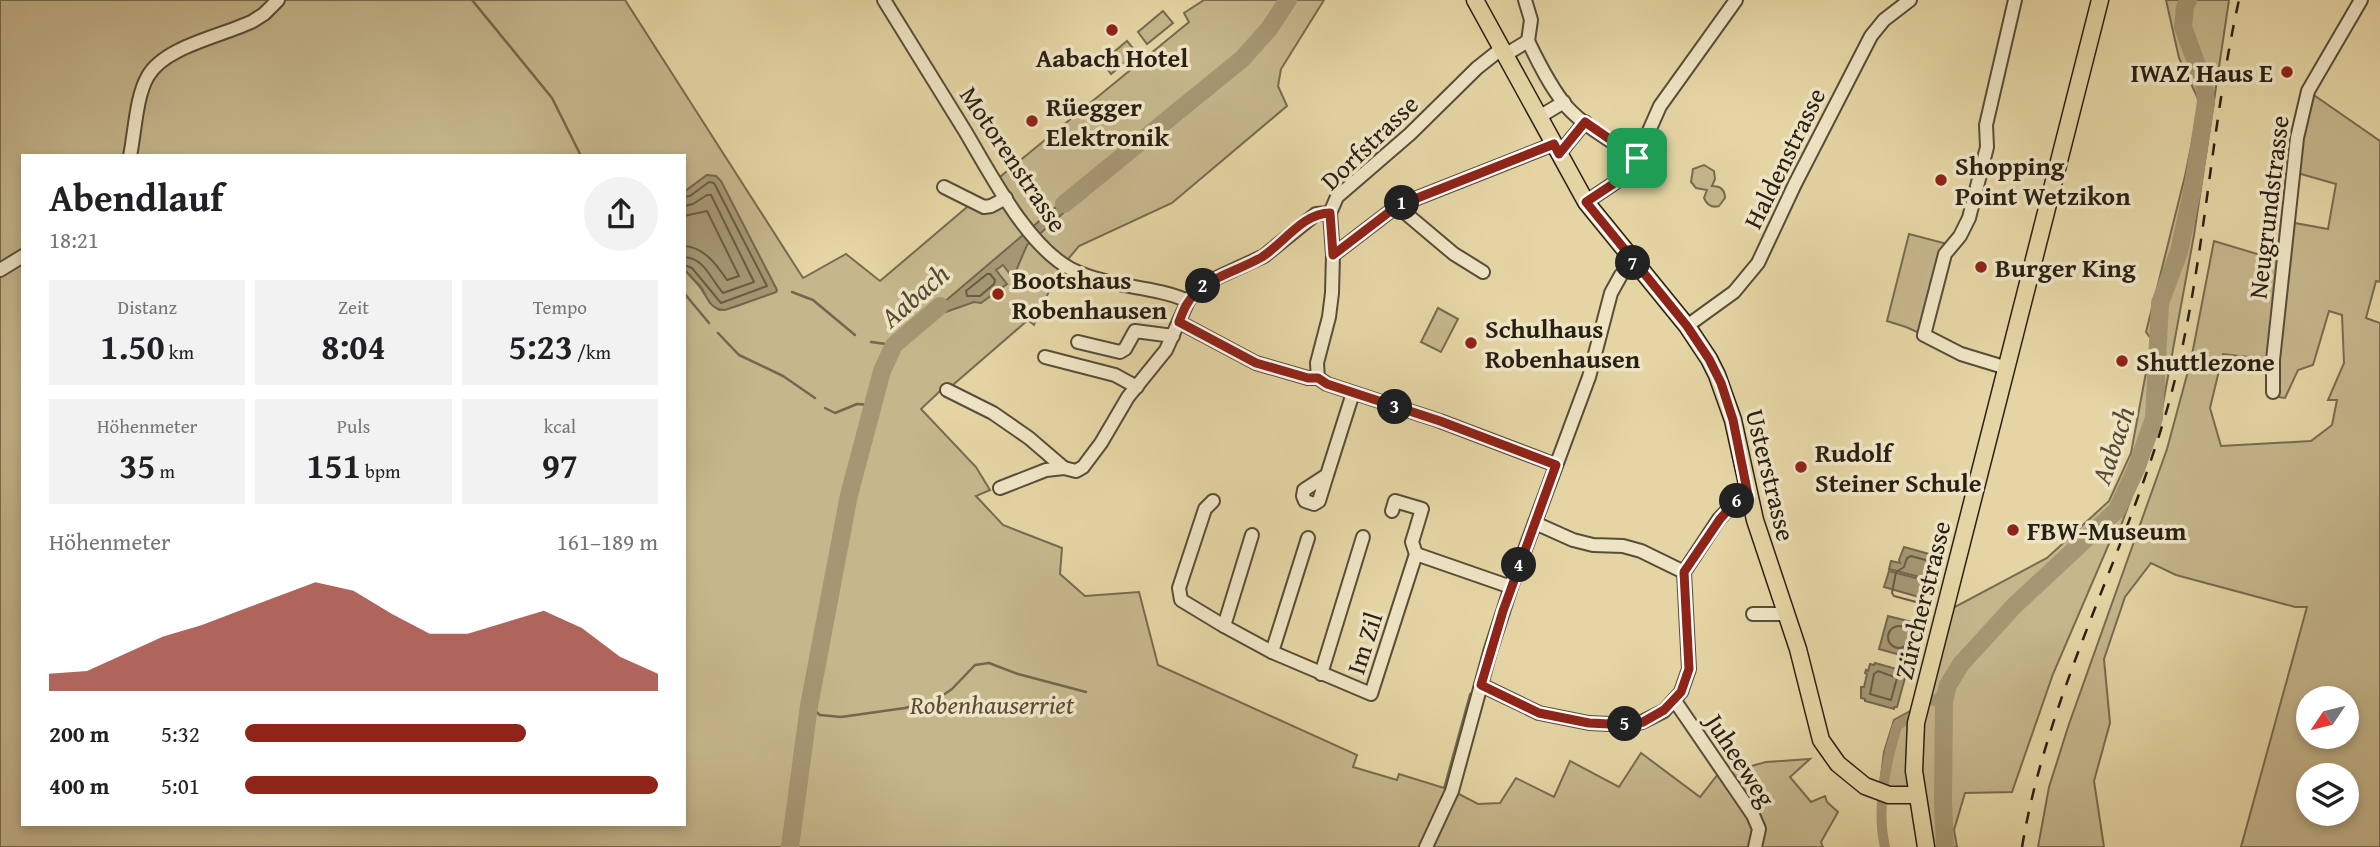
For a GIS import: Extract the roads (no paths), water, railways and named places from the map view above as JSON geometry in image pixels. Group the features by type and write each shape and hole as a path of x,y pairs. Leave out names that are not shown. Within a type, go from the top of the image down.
{"main road":[{"name":"Usterstrasse","path":"1475,0 1586,202 1687,326 1721,383 1733,420 1748,495 1770,570 1798,649 1821,740 1847,774 1884,794 1916,795"},
{"name":"Zürcherstrasse","path":"1926,847 1916,795 1916,723 2101,0"}],"street":[{"path":"130,154 145,83 159,61 253,20 264,14 278,0"},
{"name":"Motorenstrasse","path":"884,0 1006,198 1038,241 1058,261 1082,274 1120,285 1177,296 1188,301"},
{"path":"1525,0 1531,20 1528,41 1552,86 1585,122 1637,158"},
{"path":"1586,202 1622,178 1637,158 1660,106 1736,0"},
{"name":"Haldenstrasse","path":"1687,326 1734,292 1758,263 1871,36 1884,20 1910,0"},
{"path":"2007,368 1961,354 1924,335 1945,254 1960,236 1969,218 1987,147 1986,125 2015,0"},
{"name":"Neugrundstrasse","path":"2273,392 2273,360 2302,108 2317,73 2361,0"},
{"name":"Dorfstrasse","path":"1000,488 1046,470 1064,468 1076,471 1087,464 1136,387 1160,359 1188,301 1212,280 1264,256 1309,218 1316,214 1330,213 1342,191 1410,134 1477,68 1528,41"},
{"path":"1539,117 1564,102"},
{"path":"1333,255 1397,206 1556,149 1585,122"},
{"path":"944,187 984,206 991,206 1006,198"},
{"path":"1397,206 1454,254 1483,272"},
{"path":"1318,378 1317,363 1331,307 1333,255 1330,213"},
{"path":"0,270 21,257"},
{"path":"1426,847 1452,791 1511,587 1589,377 1611,293 1621,275 1634,264"},
{"path":"1179,322 1256,363 1308,378 1318,378 1327,384 1440,421 1556,465"},
{"path":"1078,342 1120,352 1125,349 1135,331 1173,336"},
{"path":"1045,357 1115,375 1136,387"},
{"path":"947,390 993,413 1029,438 1064,468"},
{"path":"1327,475 1353,393"},
{"path":"1481,685 1539,713 1589,723 1630,725 1655,717 1675,701 1689,669 1684,572 1720,519 1735,502 1748,495"},
{"name":"Im Zil","path":"1213,501 1205,509 1179,592 1184,602 1272,652 1371,694 1416,554 1412,542 1422,509 1395,501 1392,511"},
{"path":"1535,523 1573,540 1641,551 1684,572"},
{"path":"1224,626 1252,535"},
{"name":"Im Zil","path":"1321,674 1363,537"},
{"path":"1272,652 1308,538"},
{"path":"1416,554 1511,587"},
{"path":"1754,614 1786,614"},
{"name":"Juheeweg","path":"1675,701 1753,815 1759,829 1755,847"}],"water":[{"path":"707,175 716,176 721,181 776,292 725,310 713,306 701,287 686,271 686,191"},
{"path":"1081,191 1078,200 1027,245 1013,278 1003,265 996,270 1007,284 981,303 974,302 923,320 1070,195"},
{"path":"1904,547 1940,557 1936,573 1933,573 1931,580 1889,569 1891,561 1900,563"},
{"path":"1889,571 1931,582 1926,599 1884,587"},
{"path":"1888,616 1920,624 1911,658 1879,649"},
{"path":"1870,664 1904,671 1906,674 1897,707 1894,709 1861,698 1866,670 1868,671"}],"waterway":[{"path":"472,0 552,98 580,154"},
{"name":"Aabach","path":"1064,204 1242,59 1269,29 1288,0"},
{"name":"Aabach","path":"1945,847 1944,701 1948,685 1961,664 2014,606 2117,510 2136,469 2154,418 2160,303 2179,252 2192,192 2206,102 2204,84 2183,27 2188,0"},
{"path":"792,292 813,300 855,335"},
{"path":"686,295 709,323"},
{"name":"Aabach","path":"790,847 809,706 849,495 882,371 894,345 940,306"},
{"path":"718,333 739,355 783,376 815,398"},
{"path":"871,342 894,345"},
{"path":"825,408 835,413 857,404 873,405"},
{"path":"809,706 820,715 841,717 905,708 936,700 952,689 975,665 989,663 1018,674 1086,692"},
{"path":"1933,701 1945,694"},
{"path":"1885,847 1882,802 1886,770 1897,726 1907,719"}],"railway":[{"path":"2022,847 2034,790 2068,679 2131,516 2168,406 2199,254 2220,101 2239,0"}],"place":[{"name":"Aabach Hotel","path":"1112,30"},
{"name":"IWAZ Haus E","path":"2287,72"},
{"name":"Rüegger Elektronik","path":"1032,121"},
{"name":"Shopping Point Wetzikon","path":"1941,180"},
{"name":"Burger King","path":"1981,267"},
{"name":"Bootshaus Robenhausen","path":"998,294"},
{"name":"Schulhaus Robenhausen","path":"1471,343"},
{"name":"Shuttlezone","path":"2122,361"},
{"name":"Rudolf Steiner Schule","path":"1801,467"},
{"name":"FBW-Museum","path":"2013,530"}],"park label":[{"name":"Robenhauserriet","path":"992,704"}]}
